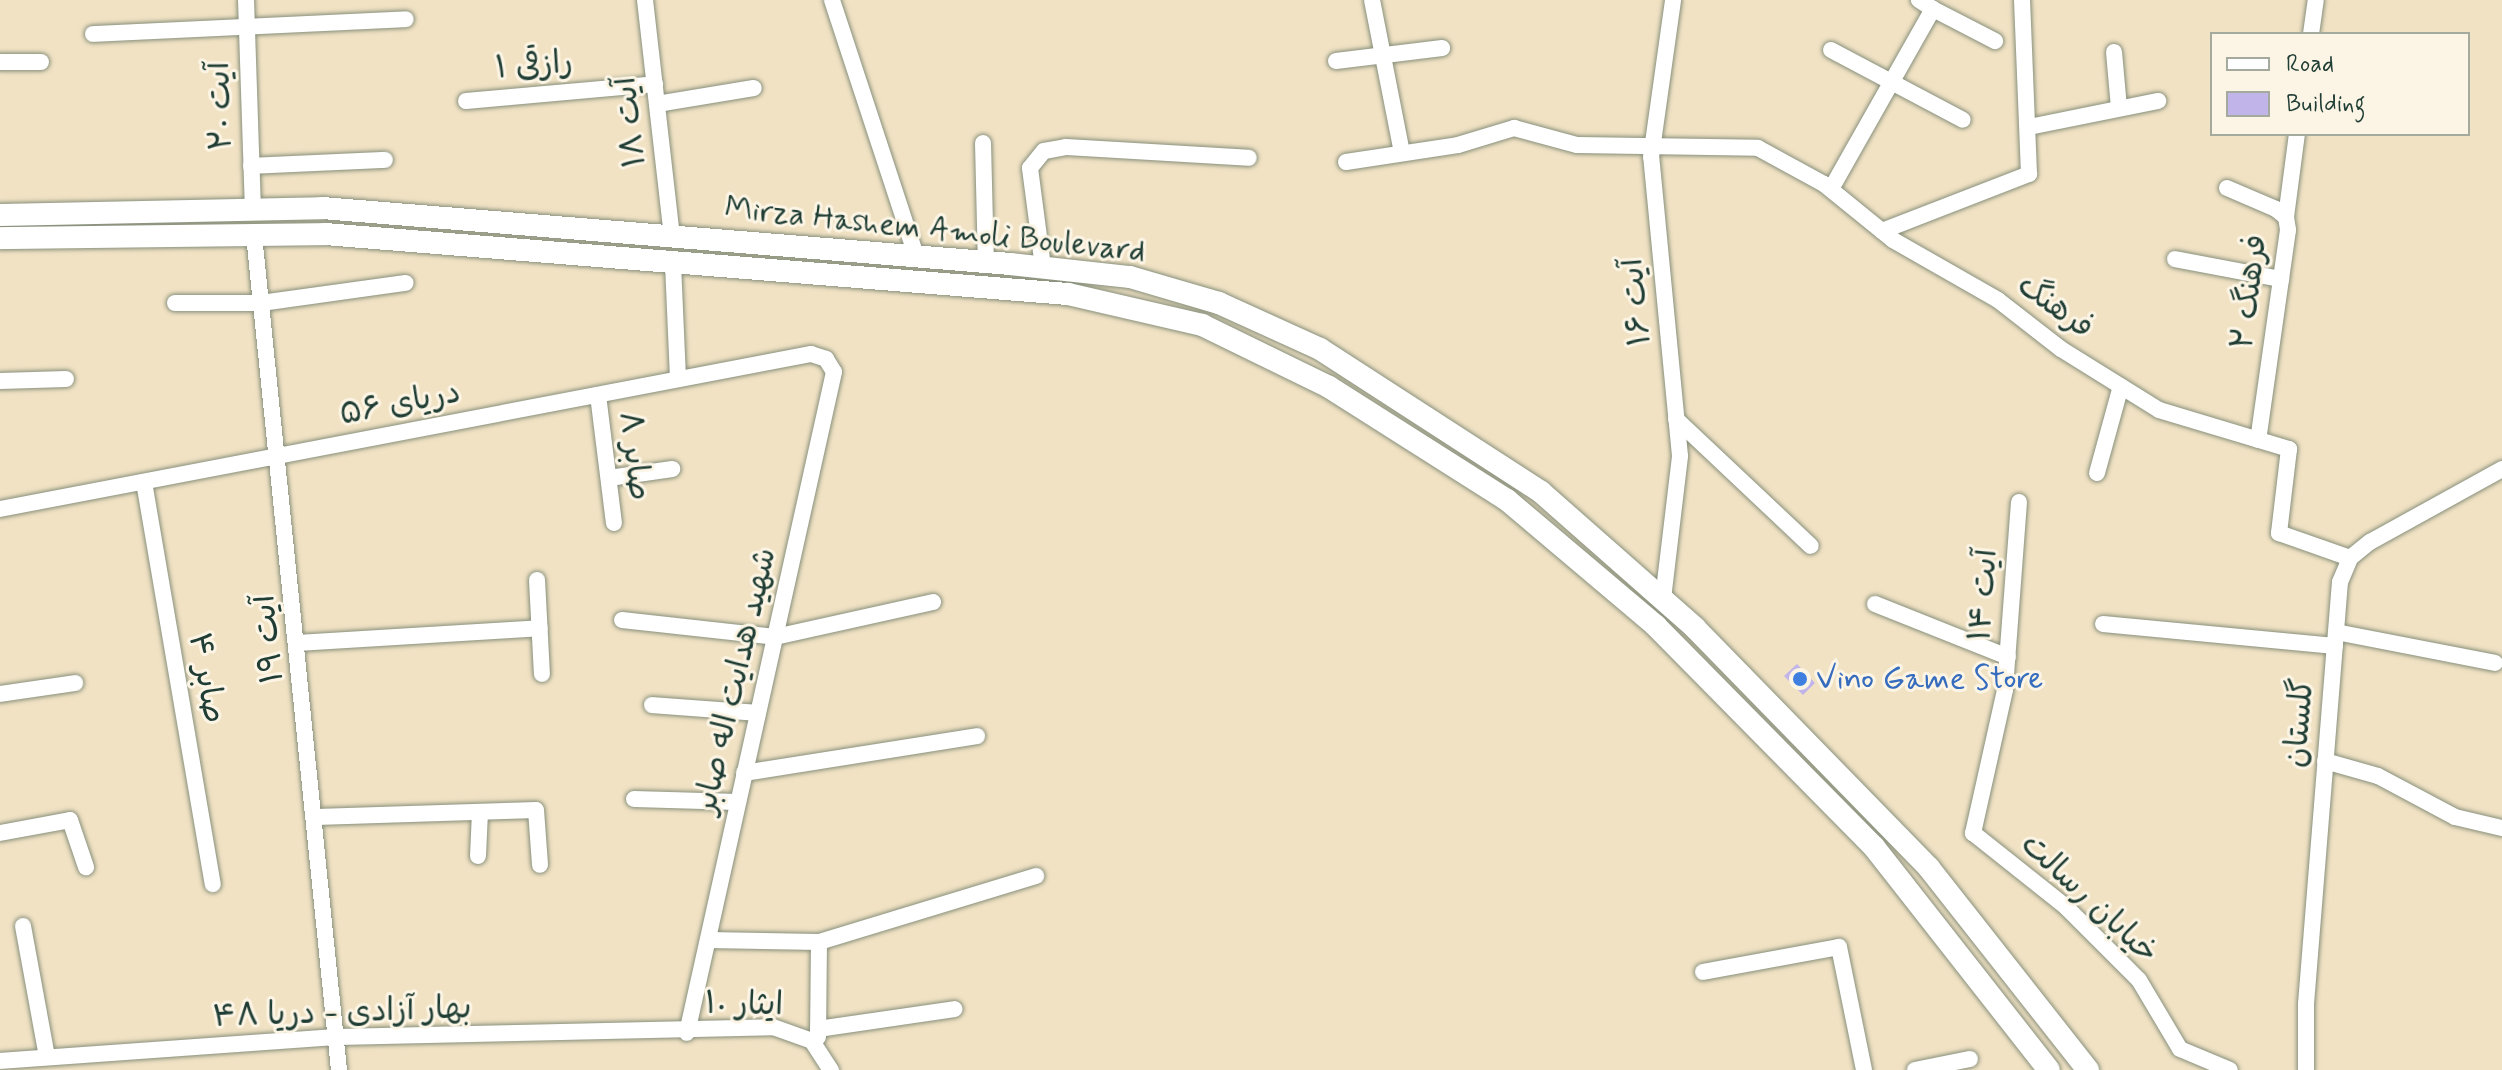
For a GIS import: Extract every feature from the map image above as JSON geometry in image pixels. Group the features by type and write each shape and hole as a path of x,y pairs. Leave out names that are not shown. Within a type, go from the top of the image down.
{"main road":[{"name":"Mirza Hashem Amoli Boulevard","path":"0,215 322,208 1043,267 1130,277 1219,303 1320,349 1541,492 1663,599 1929,868 2088,1070"},
{"path":"76,213 76,237"},
{"name":"Mirza Hashem Amoli Boulevard","path":"0,238 325,234 1083,297 1202,325 1329,387 1507,500 1656,626 1874,847 2049,1070"},
{"path":"829,277 836,265 835,249"},
{"path":"874,280 870,267 882,253"},
{"path":"1763,735 1783,718"}],"street":[{"name":"آیت ۲۰","path":"246,0 253,209"},
{"name":"آیت ۱۸","path":"645,0 672,237"},
{"path":"832,0 916,256"},
{"path":"1372,0 1402,153"},
{"name":"آیت ۱۶","path":"1663,599 1680,456 1652,146 1673,0"},
{"path":"1882,231 2029,174 2022,0"},
{"path":"2311,32 2316,0"},
{"path":"1831,189 1893,80 1926,4 1995,41"},
{"path":"93,34 406,19"},
{"path":"1336,61 1442,48"},
{"path":"1831,50 1893,80 1963,120"},
{"path":"2114,52 2119,108"},
{"path":"0,62 41,62"},
{"name":"رازقی ۱","path":"466,101 655,84"},
{"path":"657,104 754,88"},
{"path":"2029,127 2158,101"},
{"name":"فرهنگ","path":"1346,162 1514,128 1577,145 1758,148 1831,189 1882,231 1998,300 2159,410 2289,449 2279,533 2350,558"},
{"path":"2286,217 2297,136"},
{"path":"983,143 986,262"},
{"path":"1043,267 1030,168 1044,151 1066,147 1249,158"},
{"path":"251,166 385,160"},
{"name":"فرهنگ ۲","path":"2227,188 2286,217 2281,279 2258,440"},
{"name":"آیت ۱۹","path":"254,235 316,817 339,1070"},
{"path":"2175,259 2281,279"},
{"path":"673,264 678,379"},
{"path":"175,303 261,303 406,283"},
{"name":"دریای ۵۶","path":"0,509 811,354"},
{"name":"شهید هدایت اله صابر","path":"687,1033 834,372 826,359 811,354"},
{"path":"0,381 66,379"},
{"path":"2097,473 2121,386"},
{"name":"صابر ۸","path":"598,395 614,523"},
{"path":"1676,419 1811,546"},
{"path":"609,478 672,469"},
{"path":"2350,558 2502,469"},
{"name":"صابر ۴","path":"144,482 213,884"},
{"name":"آيت ۱۴","path":"1973,833 2005,690 2019,502"},
{"name":"گلستان","path":"2306,1070 2306,1004 2340,582 2350,558"},
{"path":"537,580 542,674"},
{"path":"622,620 775,637 933,602"},
{"path":"1875,604 2008,657"},
{"path":"2103,624 2336,639 2495,663"},
{"path":"297,643 540,628"},
{"path":"0,694 75,683"},
{"path":"652,705 758,713"},
{"path":"744,773 977,736"},
{"path":"2325,761 2378,776 2455,817 2502,828"},
{"path":"634,799 738,802"},
{"path":"316,817 536,810 540,865"},
{"path":"478,856 480,812"},
{"path":"0,833 70,820 86,867"},
{"name":"خیابان رسالت","path":"1973,833 2066,907 2139,980 2180,1049 2230,1070"},
{"path":"708,940 819,942 1036,876"},
{"path":"23,926 47,1057"},
{"path":"818,1047 819,942"},
{"path":"1703,972 1839,947 1864,1070"},
{"path":"818,1029 955,1009"},
{"name":"ایثار ۱۰","path":"687,1033 773,1027 805,1037 818,1047 831,1070"},
{"name":"بهار آزادی - دریا ۴۸","path":"0,1061 338,1037 687,1033"},
{"path":"1915,1070 1970,1059"}],"building":[{"name":"Vino Game Store","path":"1797,664 1815,683 1803,695 1784,676"}],"place":[{"name":"Vino Game Store","path":"1800,679"}]}
